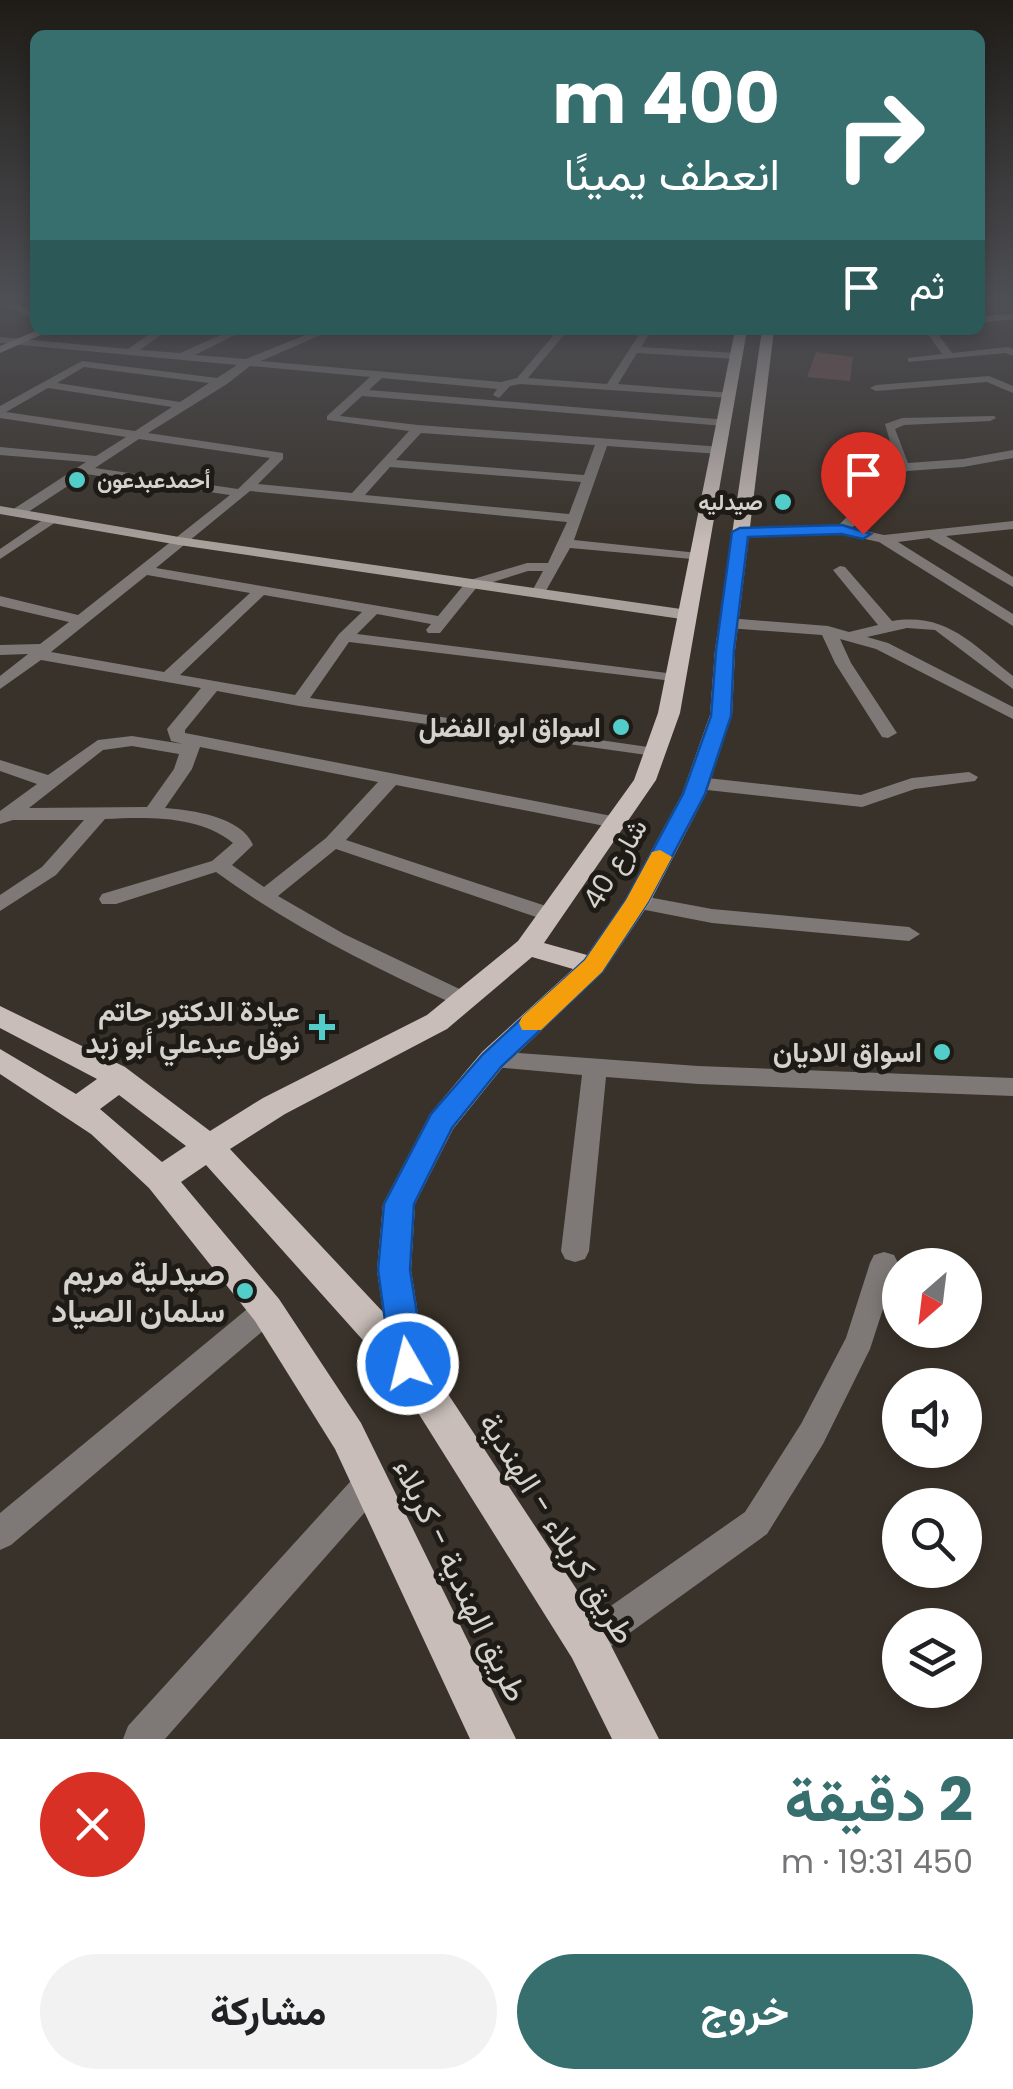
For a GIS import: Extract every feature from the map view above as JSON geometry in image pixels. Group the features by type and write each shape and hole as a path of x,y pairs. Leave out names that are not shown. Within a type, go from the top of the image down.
{"main road":[{"name":"شارع 40","path":"160,1179 274,1106 437,1022 527,947 550,915 645,780 669,713 731,384"},
{"name":"شارع 40","path":"408,1364 394,1270 399,1204 441,1122 492,1060 594,966 637,902 698,783 721,716 728,622 760,384"},
{"path":"527,947 594,966"},
{"name":"طريق كربلاء - الهندية","path":"0,1016 114,1075 209,1147 408,1364 587,1644 636,1739"},
{"name":"طريق الهندية - كربلاء","path":"0,1060 102,1126 160,1179 267,1310 348,1436 492,1739"},
{"path":"73,1106 105,1092 114,1075"}],"street":[{"path":"0,412 44,384"},
{"path":"45,384 185,406"},
{"path":"16,513 220,384"},
{"path":"370,384 331,418 418,429 718,450"},
{"path":"480,384 509,384"},
{"path":"577,384 729,396"},
{"path":"876,388 919,384"},
{"path":"495,403 503,386"},
{"path":"361,393 724,422"},
{"path":"522,436 533,406"},
{"path":"0,412 279,456 245,490 0,684"},
{"path":"903,467 889,427 902,422 990,418"},
{"path":"354,499 418,429"},
{"path":"538,593 566,543 602,442"},
{"path":"0,451 100,460"},
{"path":"842,530 903,467 964,464 1013,454"},
{"path":"387,463 586,479"},
{"path":"84,470 245,490 574,518"},
{"path":"0,510 179,541 688,615"},
{"path":"0,555 52,520"},
{"path":"740,532 842,530 884,539 1013,524"},
{"path":"932,534 1013,582"},
{"path":"884,539 1013,620"},
{"path":"566,543 698,556"},
{"path":"420,646 472,584 527,567 553,567"},
{"path":"142,570 442,621"},
{"path":"840,570 888,628"},
{"path":"168,677 261,590"},
{"path":"0,601 80,620"},
{"path":"299,701 346,637 374,608"},
{"path":"850,637 916,620 940,627 1013,684"},
{"path":"728,622 828,631 882,646 1013,714"},
{"path":"828,631 843,663 888,734"},
{"path":"346,637 676,679"},
{"path":"0,650 41,651 299,701 655,753"},
{"path":"191,745 177,737 176,729 213,685"},
{"path":"5,816 98,745 132,741 191,745 615,822"},
{"path":"152,814 183,769 191,745"},
{"path":"0,765 51,782"},
{"path":"698,783 862,800 912,784 969,777"},
{"path":"263,898 334,842 390,780"},
{"path":"0,904 49,871 99,814"},
{"path":"5,816 152,814 210,824 238,835 244,845 219,865 109,899"},
{"path":"334,842 550,915"},
{"path":"219,865 263,898 339,943 462,999"},
{"path":"637,902 712,916 909,934"},
{"path":"492,1060 595,1068 1009,1082"},
{"path":"575,1251 595,1068"},
{"path":"587,1644 756,1523 812,1434 860,1340 882,1269"},
{"path":"0,1534 267,1310"},
{"path":"142,1739 370,1482"}],"slow traffic":[{"path":"532,1023 594,966 637,902 660,857"}],"place":[{"name":"أحمدعبدعون","path":"77,480"},
{"name":"صيدليه","path":"783,502"},
{"name":"اسواق ابو الفضل","path":"621,727"},
{"name":"عيادة الدكتور حاتم نوفل عبدعلي أبو زبد","path":"322,1027"},
{"name":"اسواق الاديان","path":"942,1052"},
{"name":"صيدلية مريم سلمان الصياد","path":"245,1291"}],"route":[{"path":"408,1364 394,1270 399,1204 441,1122 492,1060 594,966 637,902 694,794 721,716 740,532 842,530 863,534"}]}
